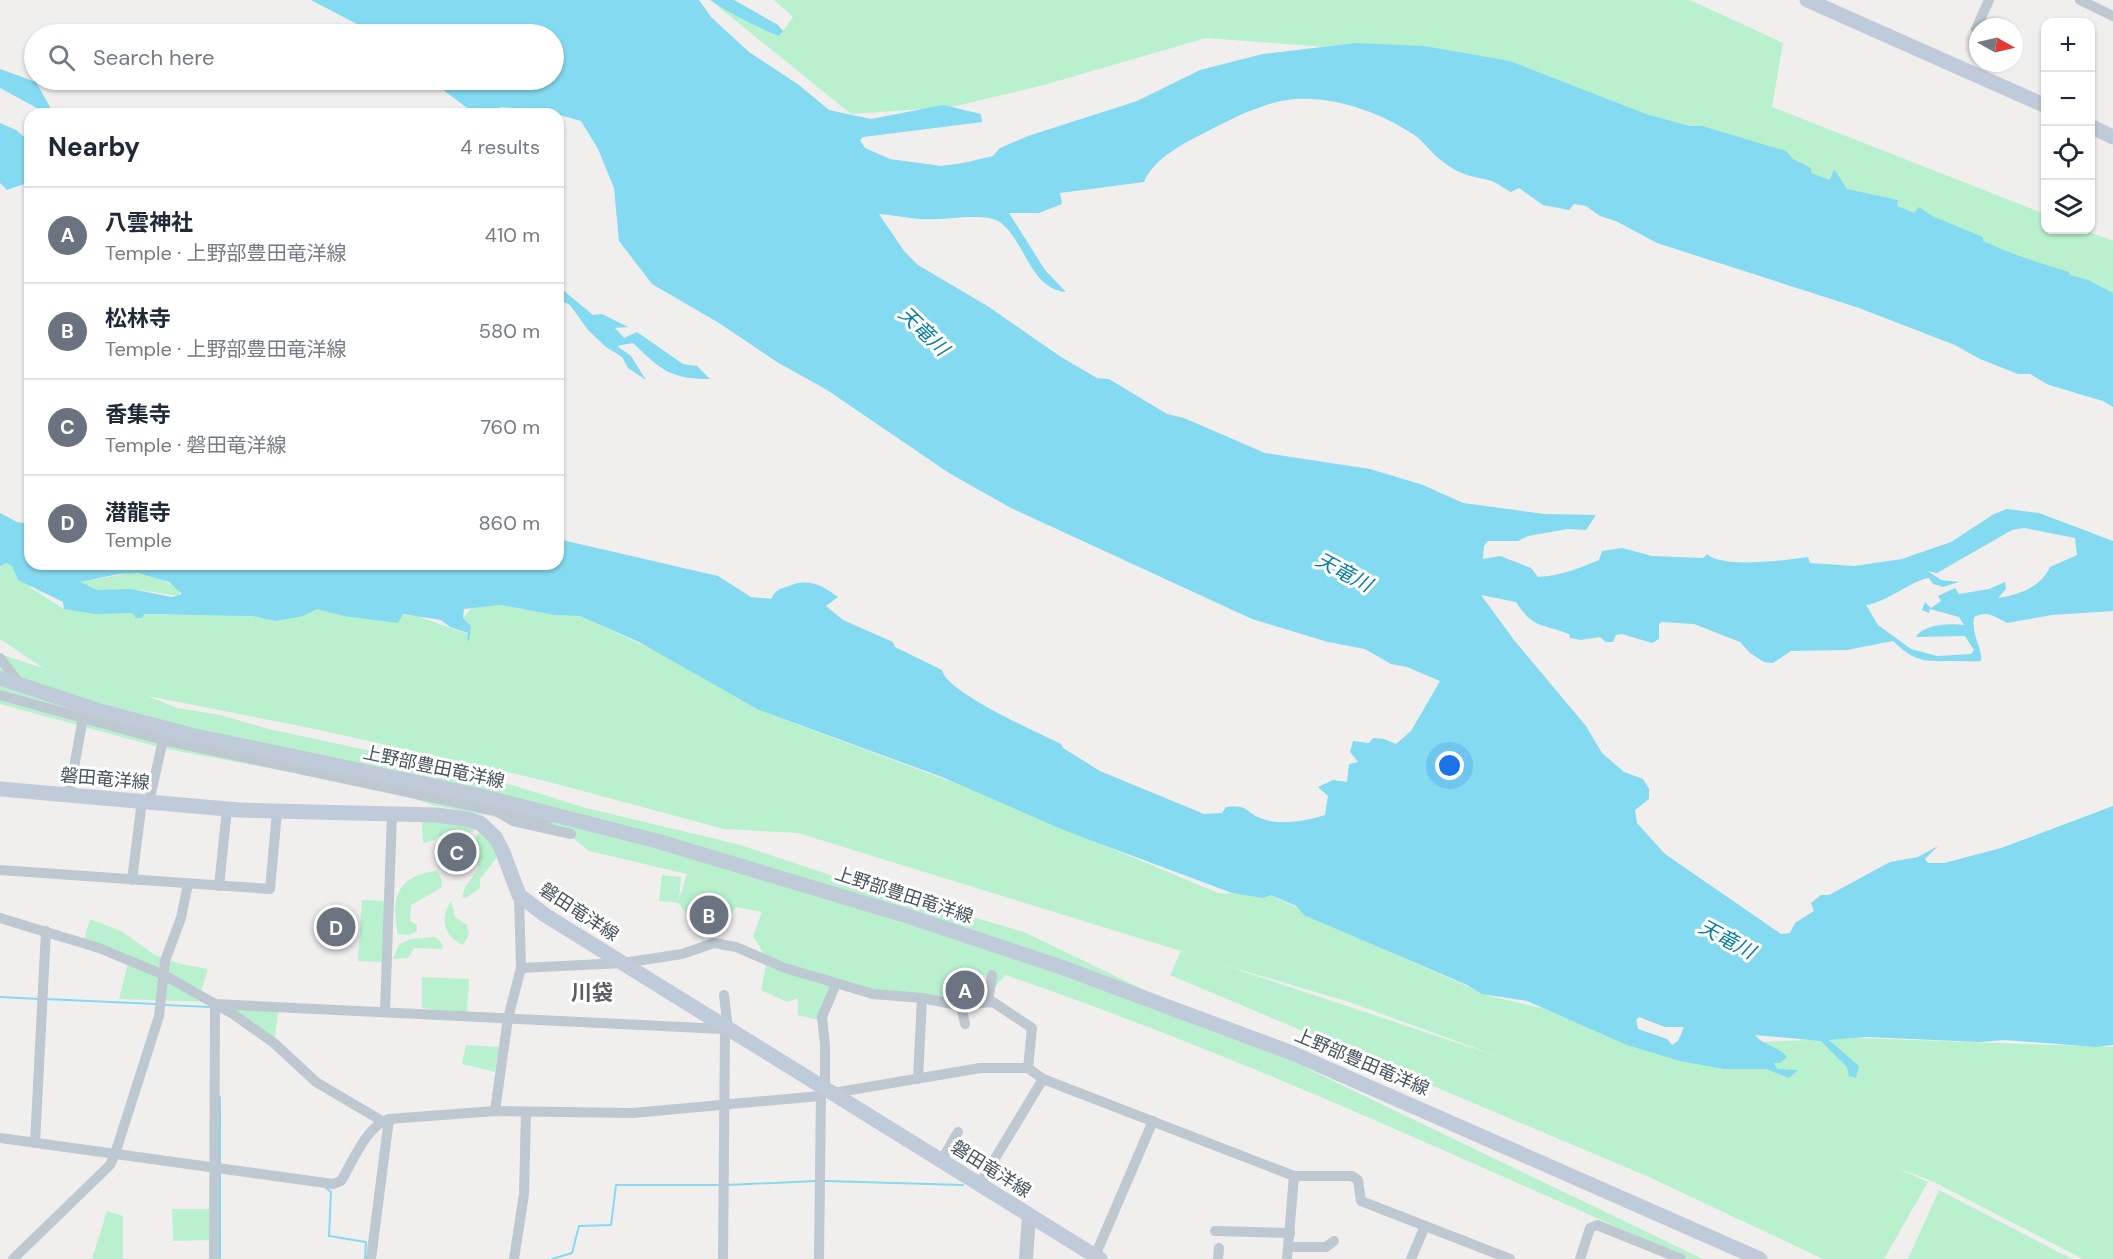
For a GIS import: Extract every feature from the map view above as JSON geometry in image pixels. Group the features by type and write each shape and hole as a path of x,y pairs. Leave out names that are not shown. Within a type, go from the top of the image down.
{"main road":[{"path":"1807,0 2041,104"},
{"path":"2095,128 2113,137"},
{"name":"上野部豊田竜洋線","path":"0,678 100,711 191,735 481,796 562,817 751,868 893,911 1168,1005 1304,1058 1760,1259"},
{"name":"磐田竜洋線","path":"0,789 227,809 436,815 467,819 488,829 502,850 519,895 545,915 825,1091 1098,1258"}],"street":[{"path":"1981,18 1989,0"},
{"path":"2080,0 2113,15"},
{"path":"0,658 20,685"},
{"path":"0,695 163,740 496,811 547,819 562,817"},
{"path":"69,795 83,718"},
{"path":"132,880 145,802 163,740"},
{"path":"219,886 227,809"},
{"path":"436,815 439,810 496,811 513,821 571,834"},
{"path":"0,870 270,889 277,812"},
{"path":"385,1011 392,814"},
{"path":"13,1259 110,1165 159,1016 165,961 181,918 188,884"},
{"path":"495,1111 508,1018 521,968 519,895"},
{"path":"0,918 99,948 164,975 215,1004 274,1043 316,1082 386,1120 495,1111 633,1113 918,1079 980,1068 1028,1068 1043,1079 1294,1176 1352,1176 1358,1180 1360,1201 1509,1259"},
{"path":"34,1143 46,931"},
{"path":"521,968 623,963 682,954 714,943 736,947 836,984 873,994 922,998 961,1005 993,1002 1032,1028 1028,1068"},
{"path":"988,1002 992,975"},
{"path":"819,1259 825,1091 825,1045 822,1017 836,984"},
{"path":"723,1259 724,995"},
{"path":"918,1079 922,998"},
{"path":"215,1004 725,1028"},
{"path":"214,1259 215,1004"},
{"path":"961,1005 965,1024"},
{"path":"979,1185 1043,1079"},
{"path":"514,1259 524,1194 526,1112"},
{"path":"0,1138 333,1184 341,1181 372,1131 386,1120"},
{"path":"371,1259 386,1120"},
{"path":"1098,1258 1152,1121"},
{"path":"941,1161 958,1132"},
{"path":"1287,1259 1294,1176"},
{"path":"1026,1259 1029,1216"},
{"path":"1580,1259 1590,1228 1597,1225 1682,1259"},
{"path":"1411,1259 1425,1226"},
{"path":"1215,1231 1290,1233"},
{"path":"1289,1247 1326,1247 1334,1241"}],"green space":[{"path":"710,0 779,36 793,17 774,0 1690,0 1783,43 1772,107 2041,212 2041,234 2095,234 2113,241 2113,304 1510,61 1206,38 1044,85 952,107 851,114"},
{"path":"6,563 12,566 18,580 29,584 31,588 64,609 164,615 316,608 417,616 468,634 471,626 463,618 472,608 501,605 554,615 580,616 652,649 772,715 963,786 1218,893 1271,895 1347,933 1489,996 1541,1008 1659,1055 1760,1042 1857,1038 2113,1047 2113,1259 2083,1259 1934,1182 1893,1166 1928,1182 1884,1259 1823,1259 1649,1177 1170,975 1181,951 798,833 724,829 542,780 315,729 148,696 177,708 220,715 269,729 474,773 586,808 737,844 842,879 1024,932 1703,1259 1689,1259 1264,1073 1005,975 991,992 987,976 968,970 960,974 943,1002 834,988 822,1021 798,1015 798,998 787,1002 761,990 767,959 753,936 762,912 736,907 727,920 717,925 726,900 705,895 690,918 678,903 659,901 662,875 681,877 679,899 687,874 589,851 573,838 511,820 432,805 396,792 162,748 0,704 0,654 43,668 0,639 0,568","holes":["1221,964 1349,1002 1500,1057"]},
{"path":"131,573 162,580 180,590 179,596 140,590 98,590 79,582"},
{"path":"422,820 475,825 473,832 437,837 435,840 423,843"},
{"path":"482,829 498,856 480,879 480,888 466,898 462,897 465,887 479,868 471,843"},
{"path":"437,871 442,880 441,888 411,905 410,921 417,925 417,931 409,935 398,934 395,909 400,890 413,877"},
{"path":"362,900 388,901 383,962 358,961"},
{"path":"451,901 455,917 467,925 469,934 463,945 451,937 445,926 445,914"},
{"path":"90,919 121,931 155,955 181,964 208,969 200,995 212,1002 119,999 128,963 83,943"},
{"path":"435,937 441,942 443,949 414,948 408,958 393,959 399,944 411,939"},
{"path":"422,977 469,979 467,1014 422,1008"},
{"path":"221,1004 279,1006 274,1043"},
{"path":"466,1045 499,1047 495,1072 462,1064"},
{"path":"1939,1190 2072,1259 1908,1259"},
{"path":"172,1209 213,1209 214,1240 173,1241"},
{"path":"107,1211 123,1216 123,1259 92,1259"}],"water":[{"name":"天竜川","path":"311,0 699,0 711,17 749,52 799,85 829,110 871,119 943,105 981,114 982,122 863,137 860,140 865,148 890,159 941,166 993,156 1000,148 1028,136 1137,101 1200,70 1263,54 1356,43 1424,46 1510,61 1646,114 1689,126 1702,126 1786,151 1793,159 1811,168 1811,173 1830,180 1834,169 1847,189 1898,200 1897,206 1914,213 1919,207 1932,216 1983,237 1983,241 1994,246 2069,272 2070,275 2088,280 2113,293 2113,407 2103,401 2049,385 2030,374 2018,374 1980,359 1955,345 1859,308 1657,243 1616,221 1600,216 1586,206 1574,204 1569,210 1543,205 1519,188 1511,192 1492,181 1455,170 1438,158 1416,136 1374,113 1342,103 1311,99 1284,100 1273,103 1251,110 1220,125 1163,158 1155,165 1144,182 1060,193 1062,204 1039,213 1009,213 1045,270 1066,292 1054,289 1044,282 1035,273 1007,229 991,218 915,219 879,214 904,251 918,265 989,307 1061,357 1097,378 1109,379 1167,414 1184,418 1265,453 1370,469 1423,485 1463,503 1545,514 1596,515 1586,530 1568,529 1528,536 1518,541 1488,541 1484,546 1483,559 1500,556 1531,568 1538,577 1577,569 1599,560 1602,551 1622,548 1652,556 1703,558 1707,554 1715,559 1740,562 1808,557 1810,563 1854,566 1902,559 1951,542 1994,514 2007,509 2039,513 2113,541 2113,611 2052,615 2007,623 1991,615 1979,615 1974,617 1974,624 1981,661 1922,660 1909,654 1893,641 1847,650 1791,651 1773,663 1764,662 1750,653 1740,642 1694,624 1662,622 1659,624 1659,639 1652,643 1622,634 1616,635 1613,642 1606,642 1600,637 1581,640 1570,638 1569,634 1534,622 1516,602 1481,595 1514,640 1586,726 1602,753 1624,772 1643,779 1649,789 1649,799 1635,810 1637,823 1665,854 1781,934 1790,933 1795,923 1814,911 1811,903 1821,895 1829,895 1890,862 1918,857 1938,846 1925,859 1928,863 1944,863 2001,848 2113,806 2113,1045 2096,1047 2005,1040 1979,1042 1867,1037 1829,1040 1859,1066 1856,1078 1849,1076 1847,1067 1821,1041 1755,1035 1762,1042 1780,1050 1787,1057 1780,1063 1774,1063 1777,1069 1798,1070 1789,1078 1766,1069 1724,1069 1680,1061 1627,1045 1527,1001 1482,994 1467,985 1304,915 1296,906 1271,895 1263,898 1232,893 1066,831 942,777 759,710 639,642 580,616 554,615 501,605 464,609 463,618 471,626 469,641 467,640 468,633 450,627 441,620 403,614 398,623 344,616 317,609 303,616 276,621 253,616 144,614 142,618 136,618 132,613 95,614 64,609 63,602 18,580 12,566 6,563 0,567 0,513 24,523 24,570 564,570 564,540 718,576 751,597 771,599 781,589 802,583 815,584 838,597 826,606 843,620 893,642 895,647 942,670 959,690 1061,744 1063,748 1100,771 1204,814 1222,813 1226,807 1239,807 1260,818 1276,822 1301,821 1325,815 1328,796 1318,787 1333,780 1347,782 1349,764 1358,762 1350,752 1353,741 1369,743 1373,738 1384,739 1396,744 1411,731 1440,681 1407,667 1391,664 1365,649 1328,642 1252,619 1011,508 949,473 827,390 777,362 719,323 652,284 619,241 614,188 598,149 581,121 564,116 564,108 467,108 443,90 564,90 564,24 357,24","holes":["2024,528 2075,538 2077,555 2050,567 2035,585 2014,595 1998,598 2006,589 2005,582 1989,589 1959,594 1955,588 1938,596 1941,601 1931,608 1925,602 1922,610 1929,613 1930,609 1959,617 1964,625 1945,624 1931,627 1916,637 1965,636 1974,650 1971,654 1937,656 1911,649 1878,625 1866,605 1882,600 1923,579 1929,578 1933,584 1943,587 1959,582 1941,580 1928,571 1937,573 2012,530","138,573 169,582 182,594 172,597 131,589 98,590 80,582 119,574","1639,1017 1665,1027 1684,1027 1678,1041 1672,1045 1667,1039 1638,1029 1636,1020"]},
{"path":"710,0 734,0 778,25 783,31 779,36 744,20"},
{"path":"0,69 24,78 24,90 40,90 50,108 37,108 0,88"},
{"path":"0,123 16,130 24,137 24,184 7,190 0,183"},
{"path":"564,291 593,315 602,314 628,327 615,328 624,338 637,332 683,364 697,366 710,379 675,375 651,360 633,343 617,346 631,356 646,380 628,368 622,357 606,347 588,330 570,305 564,302"}],"waterway":[{"path":"0,997 39,999"},
{"path":"45,999 156,1004"},
{"path":"165,1005 210,1007"},
{"path":"220,1097 220,1164"},
{"path":"220,1172 220,1259"},
{"path":"726,1185 816,1181"},
{"path":"825,1181 963,1185"},
{"path":"552,1259 572,1253 579,1226 611,1225 616,1185 720,1185"},
{"path":"326,1188 331,1192 329,1236 366,1242 365,1259"}],"place":[{"name":"香集寺","path":"457,852"},
{"name":"松林寺","path":"709,915"},
{"name":"潜龍寺","path":"336,927"},
{"name":"八雲神社","path":"965,990"}],"district":[{"name":"川袋","path":"592,993"}]}
